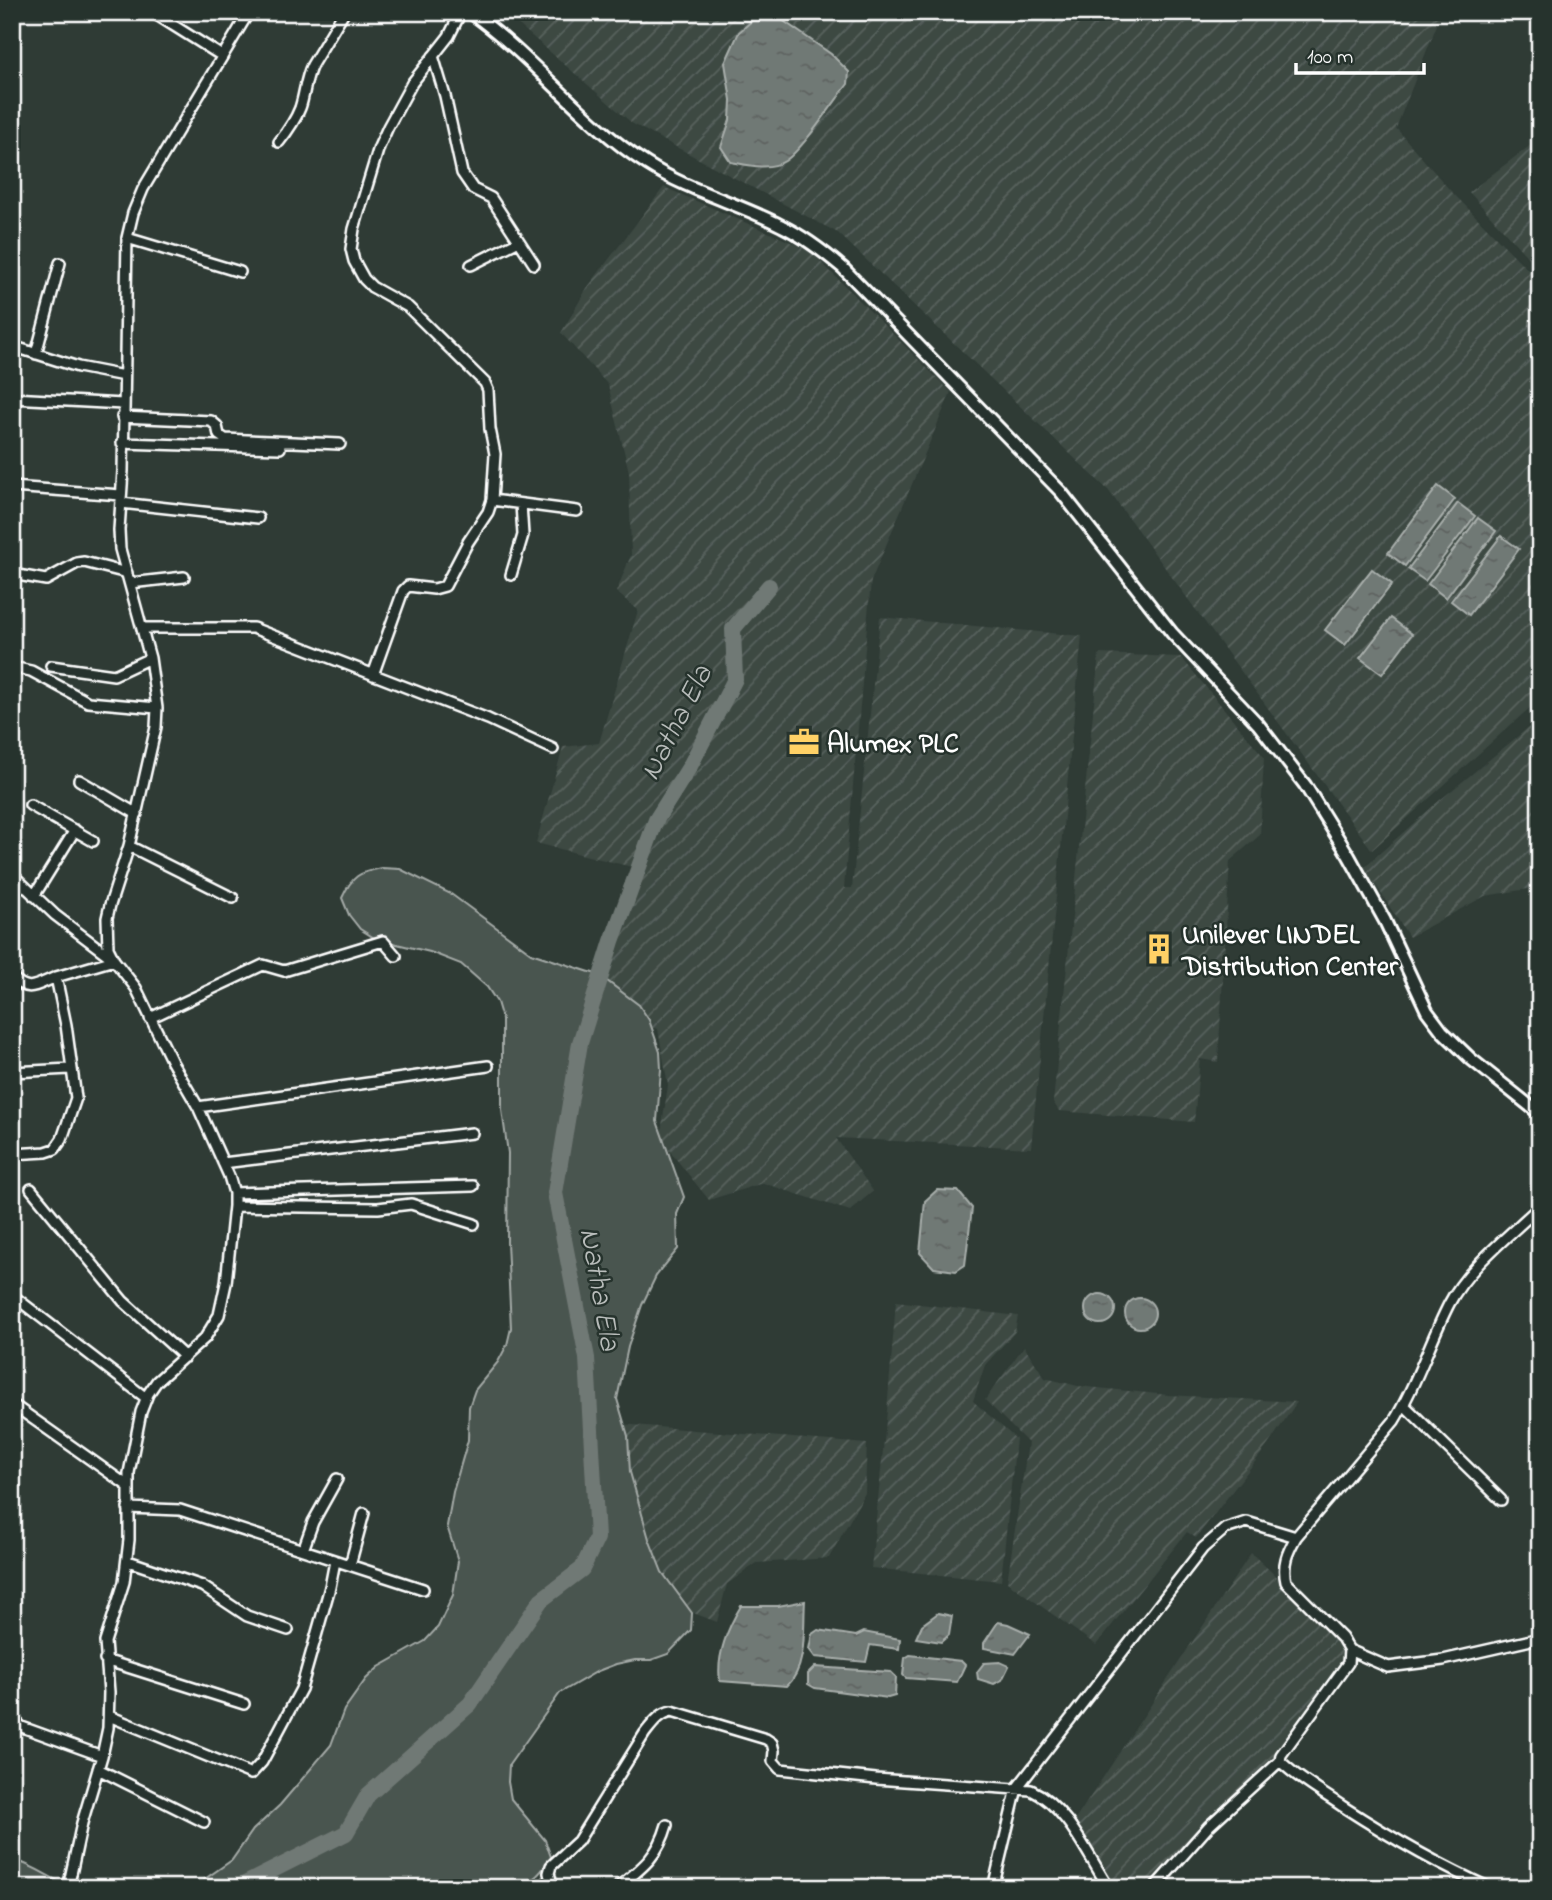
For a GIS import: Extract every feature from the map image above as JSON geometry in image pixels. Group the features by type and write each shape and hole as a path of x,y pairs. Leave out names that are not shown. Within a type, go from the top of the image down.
{"main road":[{"path":"470,12 490,27 618,145 691,188 773,222 822,251 843,268 1044,474 1171,633 1258,724 1305,786 1355,866 1385,920 1418,995 1442,1031 1489,1074 1540,1114"}],"street":[{"path":"152,12 222,55"},
{"path":"68,1888 82,1823 102,1756 109,1716 106,1635 120,1600 128,1561 130,1461 146,1398 157,1381 205,1338 219,1315 226,1283 234,1206 234,1193 198,1107 136,988 108,948 107,918 137,814 154,742 157,708 150,658 119,540 127,327 127,238 143,189 249,12"},
{"path":"279,142 291,127 301,106 307,73 344,12"},
{"path":"373,675 403,591 408,586 434,589 445,586 468,542 488,512 492,500 495,454 486,386 408,307 372,287 364,279 351,249 354,229 379,147 402,100 449,36 461,12"},
{"path":"433,56 462,173 473,189 491,198 534,264"},
{"path":"127,238 240,272"},
{"path":"471,265 519,241"},
{"path":"36,354 60,263"},
{"path":"12,346 78,367 124,376"},
{"path":"12,398 123,404"},
{"path":"122,417 211,421 217,426 219,435 225,439 340,444"},
{"path":"122,443 280,448"},
{"path":"12,487 121,499 258,519"},
{"path":"492,500 577,511"},
{"path":"511,575 523,535 521,504"},
{"path":"12,574 46,580 84,562 127,573"},
{"path":"130,583 184,577"},
{"path":"143,628 253,628 488,719 553,749"},
{"path":"51,666 114,675 150,658"},
{"path":"12,667 31,671 88,702 157,708"},
{"path":"79,780 137,814"},
{"path":"30,805 93,841"},
{"path":"34,896 75,830"},
{"path":"129,846 233,898"},
{"path":"12,874 55,915 114,960"},
{"path":"150,1018 263,965 285,971 383,941 396,956"},
{"path":"12,991 114,960"},
{"path":"12,977 23,988"},
{"path":"12,1154 55,1149 62,1139 76,1098 56,977"},
{"path":"198,1107 488,1066"},
{"path":"12,1072 71,1069"},
{"path":"223,1163 472,1133"},
{"path":"234,1193 472,1186"},
{"path":"31,1189 123,1301 185,1357"},
{"path":"234,1206 378,1208 411,1204 474,1224"},
{"path":"1154,1888 1209,1826 1280,1762 1281,1755 1348,1663 1349,1650 1342,1638 1286,1582 1283,1570 1286,1556 1296,1537 1394,1421 1404,1405 1450,1303 1466,1279 1540,1206"},
{"path":"12,1295 146,1398"},
{"path":"12,1404 128,1486"},
{"path":"1404,1405 1501,1500"},
{"path":"303,1550 313,1522 337,1479"},
{"path":"128,1508 180,1510 424,1589"},
{"path":"350,1566 364,1513"},
{"path":"993,1888 1017,1788 1203,1548 1225,1529 1247,1522 1296,1537"},
{"path":"128,1561 202,1586 247,1616 288,1630"},
{"path":"109,1716 251,1774 262,1762 301,1689 335,1561"},
{"path":"1349,1650 1388,1667 1443,1660 1540,1638"},
{"path":"105,1660 244,1704"},
{"path":"553,1888 549,1873 551,1866 578,1841 645,1733 666,1712 672,1711 766,1739 772,1743 773,1761 780,1769 1031,1790 1049,1799 1086,1847 1109,1888"},
{"path":"12,1719 22,1727 102,1756"},
{"path":"1280,1762 1369,1824 1471,1884 1490,1888"},
{"path":"98,1769 205,1822"},
{"path":"617,1888 651,1860 662,1843 667,1825"}],"shaded area":[{"path":"504,12 1442,12 1396,128 1449,189 1540,282 1540,702 1534,704 1372,850 1108,490 838,233 633,124"},
{"path":"1540,138 1540,271 1469,192"},
{"path":"664,187 809,250 951,392 871,581 844,888 852,888 880,617 1082,636 1031,1148 836,1138 873,1191 850,1211 763,1183 709,1200 660,1139 668,1085 658,1029 586,1012 637,881 636,868 536,843 563,747 599,743 638,610 616,592 631,555 629,472 608,385 561,333 587,288"},
{"path":"1099,654 1181,657 1264,757 1260,835 1230,861 1218,1062 1200,1059 1194,1122 1059,1111 1053,1102"},
{"path":"1540,718 1540,887 1485,896 1409,937 1364,867"},
{"path":"382,868 400,869 451,894 531,953 599,975 639,1005 649,1020 660,1052 657,1121 684,1197 677,1214 678,1249 656,1276 642,1305 628,1347 617,1399 628,1436 630,1472 649,1539 662,1572 692,1613 691,1630 668,1654 651,1660 616,1664 560,1693 509,1765 511,1799 545,1840 551,1857 537,1876 523,1885 517,1888 192,1888 232,1860 253,1830 280,1805 331,1745 344,1710 366,1679 379,1667 425,1641 438,1627 453,1595 458,1561 447,1526 453,1492 468,1440 469,1407 475,1390 498,1362 507,1345 511,1328 507,1242 508,1153 502,1110 502,1019 497,1002 487,987 461,964 430,952 376,939 360,929 349,915 342,898 357,876"},
{"path":"896,1301 1018,1316 1015,1332 985,1365 973,1401 1016,1439 1001,1581 871,1568"},
{"path":"1024,1346 1045,1378 1078,1386 1168,1395 1297,1402 1268,1445 1196,1538 1187,1532 1096,1645 1007,1582 1028,1443 985,1400"},
{"path":"621,1424 867,1444 865,1493 829,1558 757,1563 727,1584 717,1622 659,1600"},
{"path":"1251,1553 1342,1637 1349,1663 1283,1748 1153,1888 1114,1888 1095,1852 1071,1826"},
{"path":"12,1859 28,1865 73,1888 12,1888"}],"water":[{"path":"775,15 831,54 849,72 848,84 809,137 785,161 765,167 731,162 721,147 730,120 731,100 725,63 739,32 753,20"},
{"path":"1438,486 1455,499 1405,566 1388,553"},
{"path":"1458,503 1475,516 1425,581 1408,569"},
{"path":"1478,518 1496,531 1446,598 1428,584"},
{"path":"1501,536 1519,549 1469,615 1451,601"},
{"path":"1372,569 1392,584 1345,645 1325,630"},
{"path":"1391,618 1412,634 1382,674 1360,658"},
{"path":"937,1190 958,1191 972,1208 965,1265 956,1271 934,1268 920,1253 925,1201"},
{"path":"1100,1294 1111,1298 1115,1309 1111,1320 1100,1324 1089,1320 1085,1309 1089,1298"},
{"path":"1140,1298 1146,1299 1154,1307 1154,1319 1146,1327 1140,1328 1134,1327 1126,1319 1125,1313 1126,1307 1134,1299"},
{"path":"805,1601 801,1658 794,1678 787,1686 720,1681 724,1642 741,1606 778,1606"},
{"path":"938,1613 952,1616 949,1635 941,1642 916,1638 922,1625"},
{"path":"998,1622 1030,1634 1015,1654 984,1648 984,1643"},
{"path":"818,1630 856,1636 864,1632 900,1639 899,1649 870,1645 866,1662 815,1657 809,1649 812,1634"},
{"path":"910,1655 961,1661 965,1665 957,1682 906,1678 903,1675 905,1658"},
{"path":"1000,1662 1009,1666 1002,1680 994,1684 978,1679 977,1672 984,1663"},
{"path":"815,1667 891,1672 896,1677 895,1696 888,1698 815,1688 808,1684 808,1674"}],"waterway":[{"name":"Natha Ela","path":"237,1888 346,1833 368,1795 470,1704 541,1600 582,1569 597,1538 587,1358 555,1193 580,1043 612,941 656,820 690,766 735,679 733,629 769,586"}],"place":[{"name":"Alumex PLC","path":"804,742"},
{"name":"Unilever LINDEL Distribution Center","path":"1159,949"}]}
